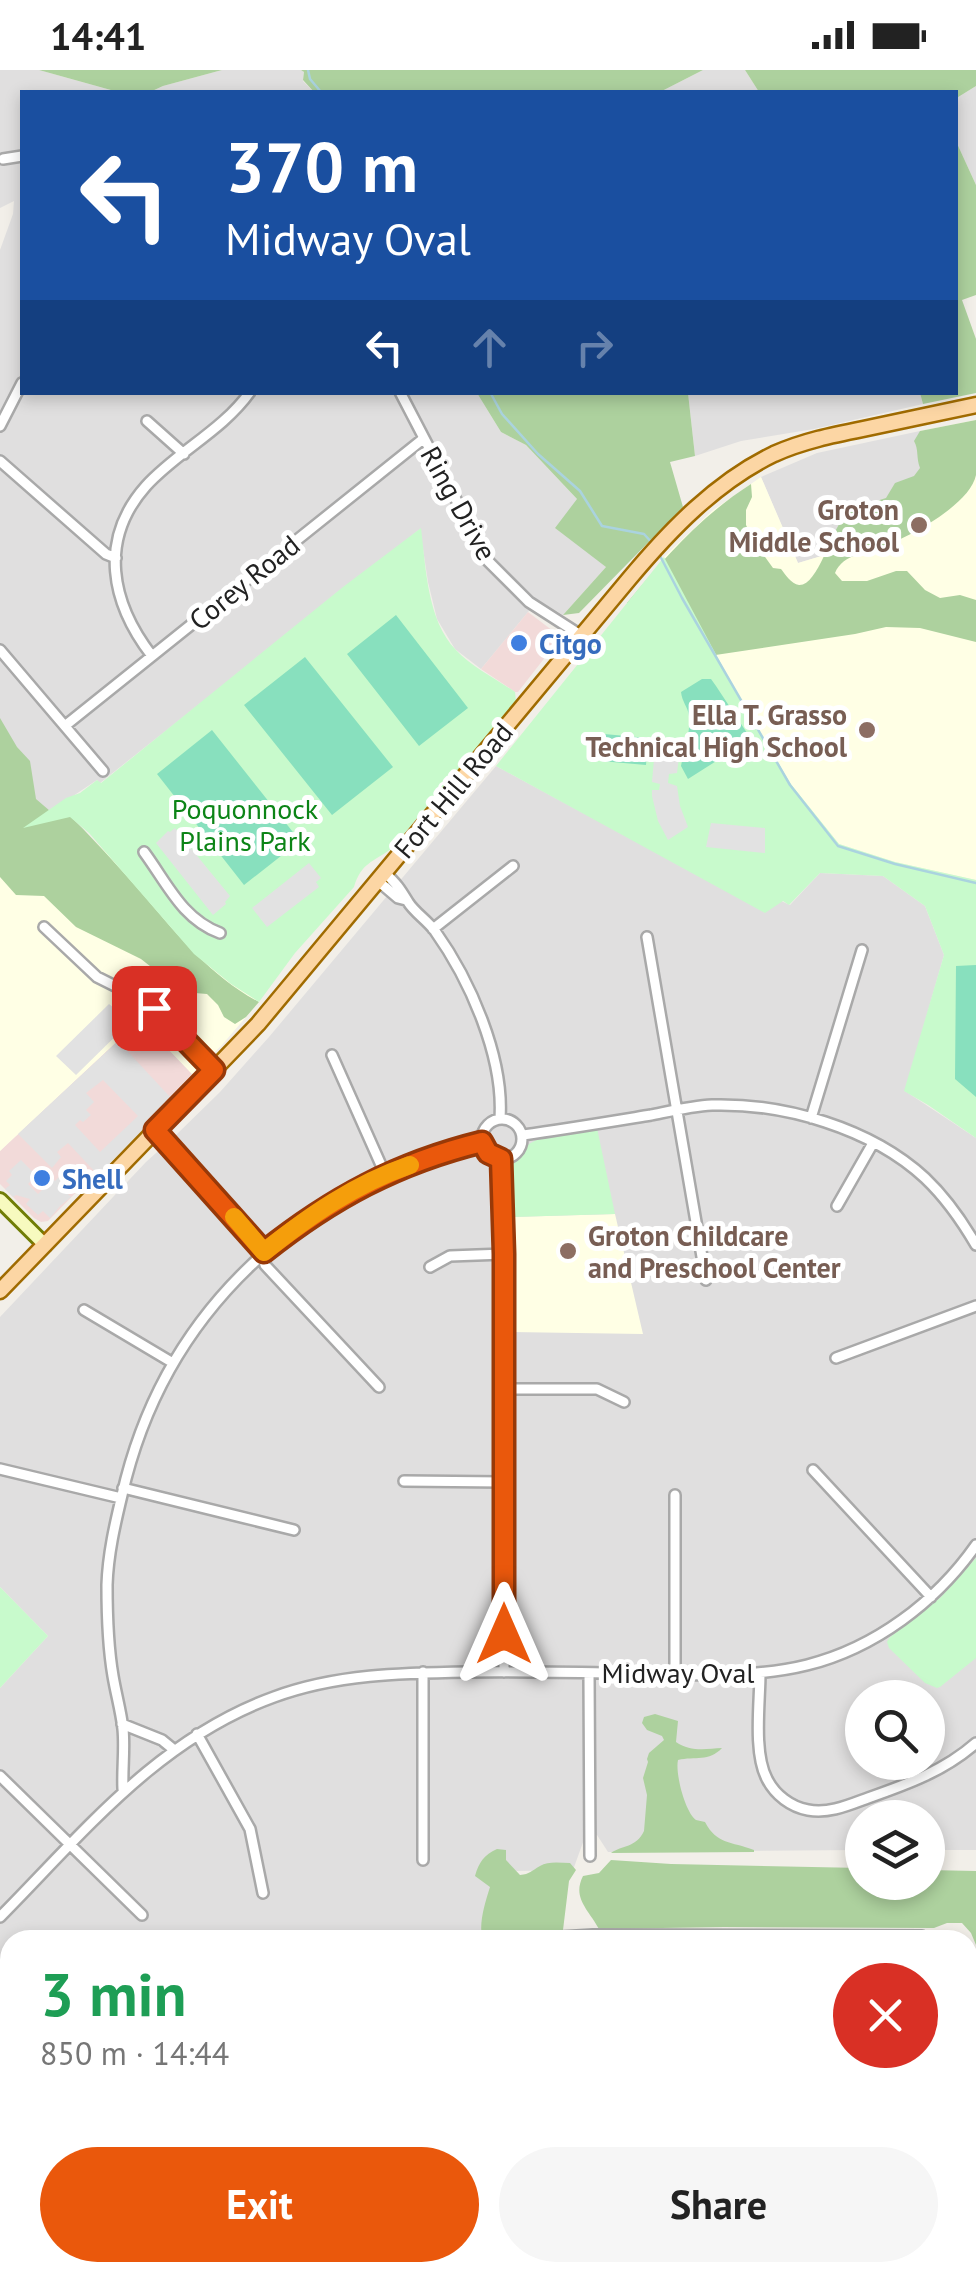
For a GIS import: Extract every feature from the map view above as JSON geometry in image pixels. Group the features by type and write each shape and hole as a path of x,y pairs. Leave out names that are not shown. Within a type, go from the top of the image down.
{"main road":[{"name":"Fort Hill Road","path":"0,1290 271,1009 680,522 722,486 770,456 827,436 976,405"},
{"path":"0,1200 45,1245"}],"street":[{"path":"2,159 20,156"},
{"path":"0,426 20,387"},
{"path":"152,656 130,626 117,587 120,530 146,486 236,410 248,395"},
{"name":"Ring Drive","path":"401,395 494,568 529,602 582,636"},
{"path":"147,421 184,454"},
{"name":"Corey Road","path":"66,726 423,440"},
{"path":"0,461 106,554 116,558"},
{"path":"0,650 102,771"},
{"path":"144,852 192,917 220,933"},
{"path":"433,929 514,866"},
{"path":"381,877 404,891 406,900 433,929 465,981 494,1058 500,1118"},
{"path":"44,927 96,977 154,1008 214,1070"},
{"path":"647,937 706,1280"},
{"path":"811,1118 862,950"},
{"path":"332,1055 386,1174"},
{"path":"522,1135 709,1105 748,1106 811,1118 873,1143 924,1177 948,1203 976,1245"},
{"path":"500,1118 516,1123 522,1135 518,1152 501,1159 488,1153 482,1142 486,1126 500,1118"},
{"path":"155,1130 264,1252 265,1265 379,1387"},
{"path":"124,1789 122,1724 112,1673 107,1582 113,1530 129,1462 173,1363 227,1290 264,1252 328,1204 386,1174 482,1142"},
{"path":"836,1206 873,1143"},
{"path":"501,1159 504,1672"},
{"path":"430,1266 450,1256 504,1254"},
{"path":"836,1358 976,1306"},
{"path":"84,1310 173,1363"},
{"path":"503,1389 598,1389 624,1402"},
{"path":"0,1470 294,1530"},
{"path":"813,1470 931,1596"},
{"path":"404,1481 503,1482"},
{"path":"675,1494 675,1674"},
{"name":"Midway Oval","path":"0,1917 124,1789 172,1750 235,1713 274,1697 316,1684 423,1672 760,1673 807,1665 843,1654 887,1630 953,1575 976,1545"},
{"path":"423,1672 423,1860"},
{"path":"589,1673 590,1856"},
{"path":"760,1673 760,1759 764,1774 782,1798 808,1810 832,1810 914,1782 939,1770 976,1743"},
{"path":"122,1724 162,1740 172,1750"},
{"path":"197,1734 250,1829 263,1893"},
{"path":"0,1776 142,1915"}],"shaded area":[{"path":"0,70 39,70 111,90 20,90 20,395 478,395 501,432 526,445 577,499 606,567 563,615 538,600 481,669 455,649 437,619 420,529 100,783 97,780 40,818 0,774 0,250 14,201 0,208"},
{"path":"222,70 301,70 303,81 312,90 154,90"},
{"path":"703,70 745,70 758,90 664,90"},
{"path":"976,86 976,185 958,146 958,97"},
{"path":"688,395 921,395 923,404 741,441 695,456"},
{"name":"Ella T. Grasso Technical High School","path":"976,420 976,880 895,862 839,844 790,783 664,557 712,511 761,477 798,563 865,543 935,505 920,431"},
{"path":"920,431 935,505 866,543 798,563 761,477 817,453"},
{"path":"528,612 557,634 550,651 515,692 481,669"},
{"path":"656,736 681,742 677,773 669,774 668,783 677,786 688,827 668,840 652,796 652,790 659,790 660,784 652,782"},
{"path":"496,766 583,813 790,905 820,873 883,876 925,906 944,955 905,1091 976,1138 976,1850 945,1850 945,1800 845,1800 845,1850 608,1852 597,1835 586,1834 573,1870 514,1871 499,1930 0,1930 0,1688 48,1636 0,1587 0,1317 269,1037"},
{"path":"0,774 40,818 70,817 259,1002 192,1074 140,1020 0,1151"},
{"path":"711,823 765,828 765,853 706,847"},
{"path":"175,828 182,837 178,842 185,841 230,896 213,915 156,843"},
{"path":"309,863 321,878 316,882 319,887 267,927 252,908"},
{"path":"109,1004 132,1020 76,1075 56,1056"},
{"path":"140,1019 192,1074 48,1221 41,1222 0,1184 0,1151"},
{"path":"118,1041 171,1098 98,1175 68,1143 57,1152 61,1157 52,1168 18,1134","holes":["103,1080 138,1116 100,1152 75,1125 91,1115 86,1110 94,1102 86,1093"]},
{"path":"21,1160 38,1173 28,1184 38,1194 59,1177 71,1188 67,1193 71,1197 50,1218 43,1211 38,1215 26,1204 30,1199 13,1197 5,1189 10,1185 6,1181 12,1175 9,1171"},
{"name":"Groton Childcare and Preschool Center","path":"615,1214 643,1334 511,1332 512,1217"}],"green space":[{"path":"39,70 222,70 154,90 111,90"},
{"path":"301,70 703,70 664,90 312,90 303,80"},
{"path":"745,70 976,70 976,86 958,97 958,90 758,90"},
{"path":"958,146 976,185 976,295 962,300 976,339 976,393 923,404 921,395 958,395"},
{"path":"478,395 688,395 695,456 670,462 683,507 579,613 563,615 606,567 555,528 577,499 526,445 501,432"},
{"path":"976,420 976,475 963,497 911,533 850,557 835,573 842,581 867,581 907,571 925,590 940,598 960,595 976,600 976,642 920,628 886,627 702,657 627,603 684,538 751,484 746,525 755,543 773,568 781,569 796,584 806,583 843,519 857,508 886,498 895,483 914,476 920,468 914,441 920,431"},
{"name":"Poquonnock Plains Park","path":"421,528 430,593 446,638 469,662 515,692 516,701 391,849 364,868 354,887 295,953 259,1002 194,954 89,833 70,817 23,828 97,780 101,783"},
{"path":"664,557 790,783 839,844 895,862 976,880 976,1138 904,1091 944,955 925,906 883,876 820,873 789,905 783,901 765,913 496,766"},
{"path":"396,615 468,708 419,746 347,654"},
{"path":"305,657 393,767 332,815 244,705"},
{"path":"702,679 711,679 751,739 688,779 681,766 689,716 681,692"},
{"path":"0,718 30,761 36,799 50,811 61,807 198,956 259,1002 246,1017 235,1024 224,1017 207,994 183,992 141,959 76,927 44,896 16,895 0,877"},
{"path":"212,730 300,841 244,885 157,774"},
{"path":"604,734 648,738 646,765 601,761"},
{"path":"976,965 976,1097 955,1079 956,966"},
{"path":"597,1128 615,1214 512,1217 512,1168 525,1147 547,1136"},
{"path":"976,1558 976,1658 945,1683 922,1680 887,1642 941,1597"},
{"path":"0,1587 48,1636 0,1688"},
{"path":"655,1714 678,1721 676,1742 681,1745 722,1748 707,1757 678,1760 682,1792 696,1820 705,1822 720,1839 754,1852 611,1853 633,1843 644,1831 647,1795 643,1778 647,1759 664,1740 642,1723 644,1717"},
{"path":"497,1849 506,1850 506,1860 520,1875 543,1864 570,1863 576,1870 569,1881 563,1930 482,1930 490,1887 475,1876 489,1854"},
{"path":"611,1860 845,1868 845,1900 945,1900 945,1870 976,1871 976,1930 968,1930 962,1923 934,1928 599,1929 579,1891 583,1876 599,1873"}],"waterway":[{"path":"308,70 319,90"},
{"path":"492,395 502,414 538,454 580,491 602,526 644,534 654,545"},
{"path":"658,552 790,785 838,846 976,883"}],"slow traffic":[{"path":"234,1217 264,1252 343,1196 410,1165"}],"place":[{"name":"Groton Middle School","path":"919,525"},
{"name":"Citgo","path":"519,643"},
{"name":"Ella T. Grasso Technical High School","path":"867,730"},
{"name":"Shell","path":"42,1178"},
{"name":"Groton Childcare and Preschool Center","path":"568,1251"}],"route":[{"path":"154,1008 214,1070 155,1130 264,1252 300,1223 386,1174 482,1142 488,1153 501,1159 504,1634"}]}
